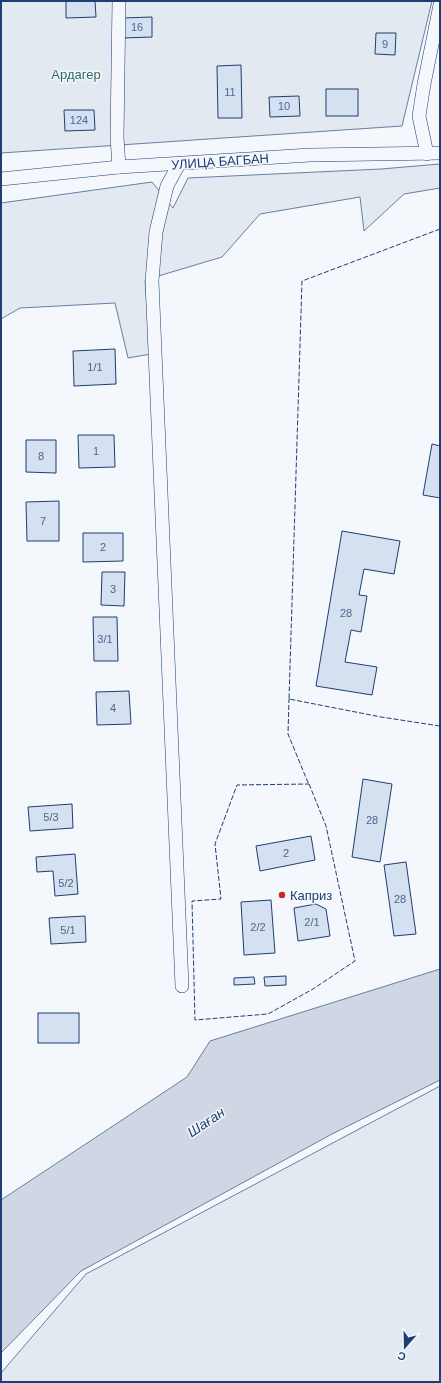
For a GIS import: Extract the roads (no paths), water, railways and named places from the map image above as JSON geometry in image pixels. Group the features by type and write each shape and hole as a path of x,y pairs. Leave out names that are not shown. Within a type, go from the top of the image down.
{"street":[{"path":"119,1 117,137 119,167"},
{"path":"427,154 419,116 440,5"},
{"name":"УЛИЦА БАГБАН","path":"1,179 119,167 310,155 440,153"},
{"path":"179,164 167,186 156,232 152,281 182,986"}],"water":[{"name":"Шаған","path":"440,969 440,1080 332,1134 81,1271 1,1353 1,1200 187,1077 210,1041"}],"place":[{"name":"Каприз","path":"282,895"}],"park label":[{"name":"Ардагер","path":"76,74"}]}
